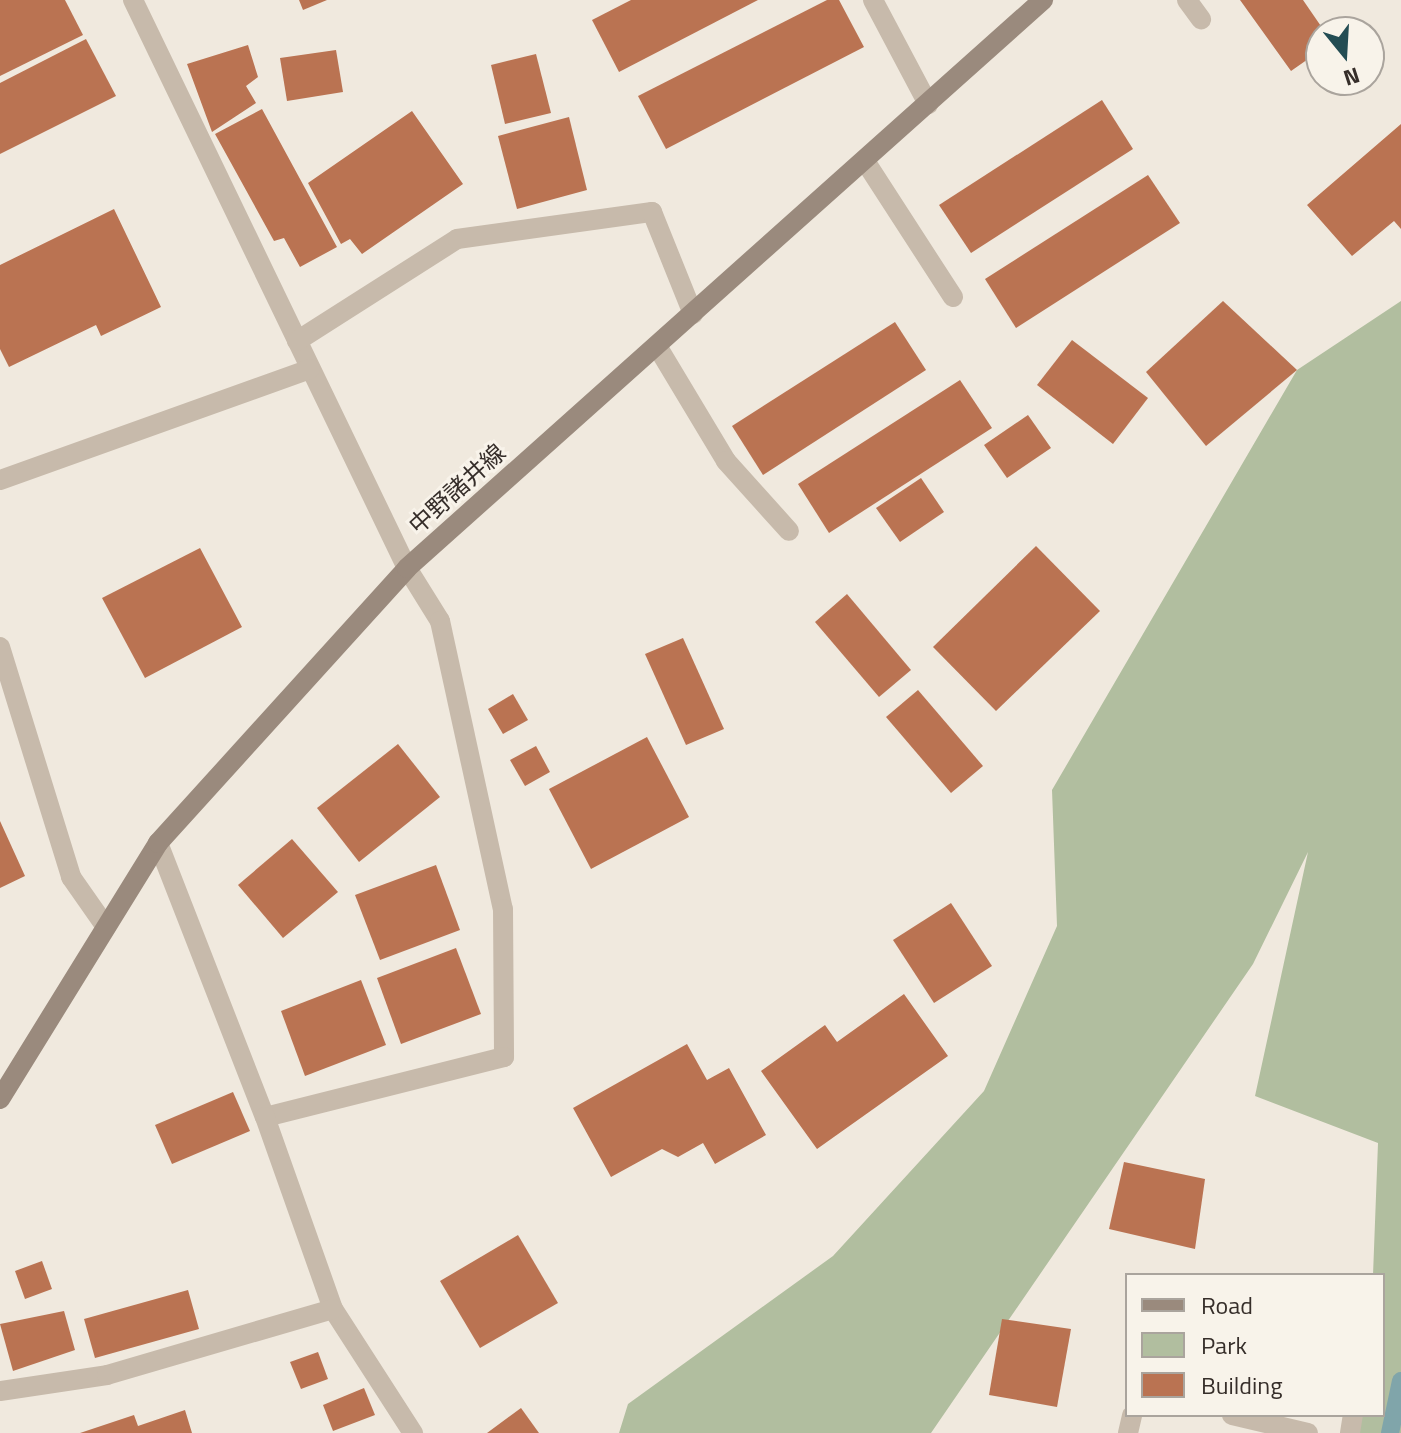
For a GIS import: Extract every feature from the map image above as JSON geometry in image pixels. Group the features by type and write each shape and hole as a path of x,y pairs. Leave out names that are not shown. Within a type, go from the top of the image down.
{"main road":[{"name":"中野諸井線","path":"0,1099 158,843 407,568 1043,0"}],"street":[{"path":"133,0 407,568 440,621 503,909 504,1057 265,1117"},
{"path":"873,0 928,104"},
{"path":"1187,0 1201,19"},
{"path":"865,161 953,297"},
{"path":"297,341 457,239 652,212 693,314"},
{"path":"657,346 726,461 789,531"},
{"path":"0,480 310,369"},
{"path":"0,647 71,877 106,927"},
{"path":"158,843 265,1117 333,1309 413,1433"},
{"path":"0,1391 107,1375 333,1309"},
{"path":"1240,1417 1308,1433"}],"green space":[{"path":"1401,301 1401,1433 1348,1433 1352,1417 1385,1417 1385,1273 1373,1273 1378,1143 1255,1096 1308,852 1253,964 931,1433 619,1433 628,1404 833,1256 984,1091 1057,926 1052,790 1297,370"}],"building":[{"path":"0,0 65,0 83,35 0,76"},
{"path":"299,0 327,0 303,10"},
{"path":"631,0 758,0 619,72 592,20"},
{"path":"827,0 839,0 864,47 666,149 638,96"},
{"path":"1240,0 1303,0 1314,16 1305,16 1305,61 1291,71"},
{"path":"86,39 116,96 0,154 0,83"},
{"path":"248,45 258,77 246,86 256,103 212,132 187,64"},
{"path":"336,50 343,92 287,101 280,58"},
{"path":"536,54 551,113 505,124 491,65"},
{"path":"1102,100 1133,149 971,253 939,205"},
{"path":"262,109 337,247 300,267 284,238 274,241 215,134"},
{"path":"412,111 463,184 362,254 350,239 341,244 308,183"},
{"path":"569,117 587,190 517,209 498,136"},
{"path":"1401,124 1401,229 1394,221 1352,256 1307,205"},
{"path":"1148,175 1180,223 1016,328 985,279"},
{"path":"114,209 161,307 101,336 96,325 9,367 0,349 0,265"},
{"path":"1223,301 1297,370 1206,446 1146,372"},
{"path":"895,322 926,370 763,475 732,426"},
{"path":"1072,340 1148,398 1113,444 1037,385"},
{"path":"960,380 992,428 829,533 798,484"},
{"path":"1028,415 1051,448 1007,478 984,445"},
{"path":"921,478 944,512 900,542 876,508"},
{"path":"1036,546 1100,611 996,711 933,647"},
{"path":"200,548 242,627 145,678 102,598"},
{"path":"847,594 911,670 879,697 815,622"},
{"path":"683,638 724,729 686,745 645,654"},
{"path":"918,690 983,766 951,793 886,717"},
{"path":"513,694 528,720 503,734 488,709"},
{"path":"647,737 689,817 591,869 549,789"},
{"path":"398,744 440,797 359,862 317,808"},
{"path":"536,746 550,772 525,786 510,760"},
{"path":"0,821 25,876 0,888"},
{"path":"292,839 338,892 283,938 238,885"},
{"path":"436,865 460,930 380,960 355,895"},
{"path":"951,903 992,966 934,1003 893,940"},
{"path":"456,948 481,1014 401,1044 377,978"},
{"path":"361,980 386,1045 305,1076 281,1011"},
{"path":"904,994 948,1056 817,1149 761,1071 825,1025 837,1042"},
{"path":"687,1044 707,1080 729,1068 766,1135 715,1164 703,1143 678,1157 662,1149 611,1177 573,1108"},
{"path":"233,1092 250,1131 172,1164 155,1125"},
{"path":"1124,1162 1205,1179 1195,1249 1109,1229"},
{"path":"518,1235 558,1303 480,1348 440,1281"},
{"path":"42,1261 52,1289 25,1299 15,1271"},
{"path":"188,1290 199,1329 95,1358 84,1319"},
{"path":"64,1311 75,1350 13,1371 0,1324"},
{"path":"1002,1319 1071,1329 1057,1407 989,1395"},
{"path":"318,1352 328,1379 301,1389 290,1362"},
{"path":"364,1388 375,1415 333,1431 323,1405"},
{"path":"521,1408 539,1433 487,1433"},
{"path":"185,1410 192,1433 80,1433 134,1415 138,1426"}],"waterway":[{"path":"1390,1433 1401,1381"}]}
